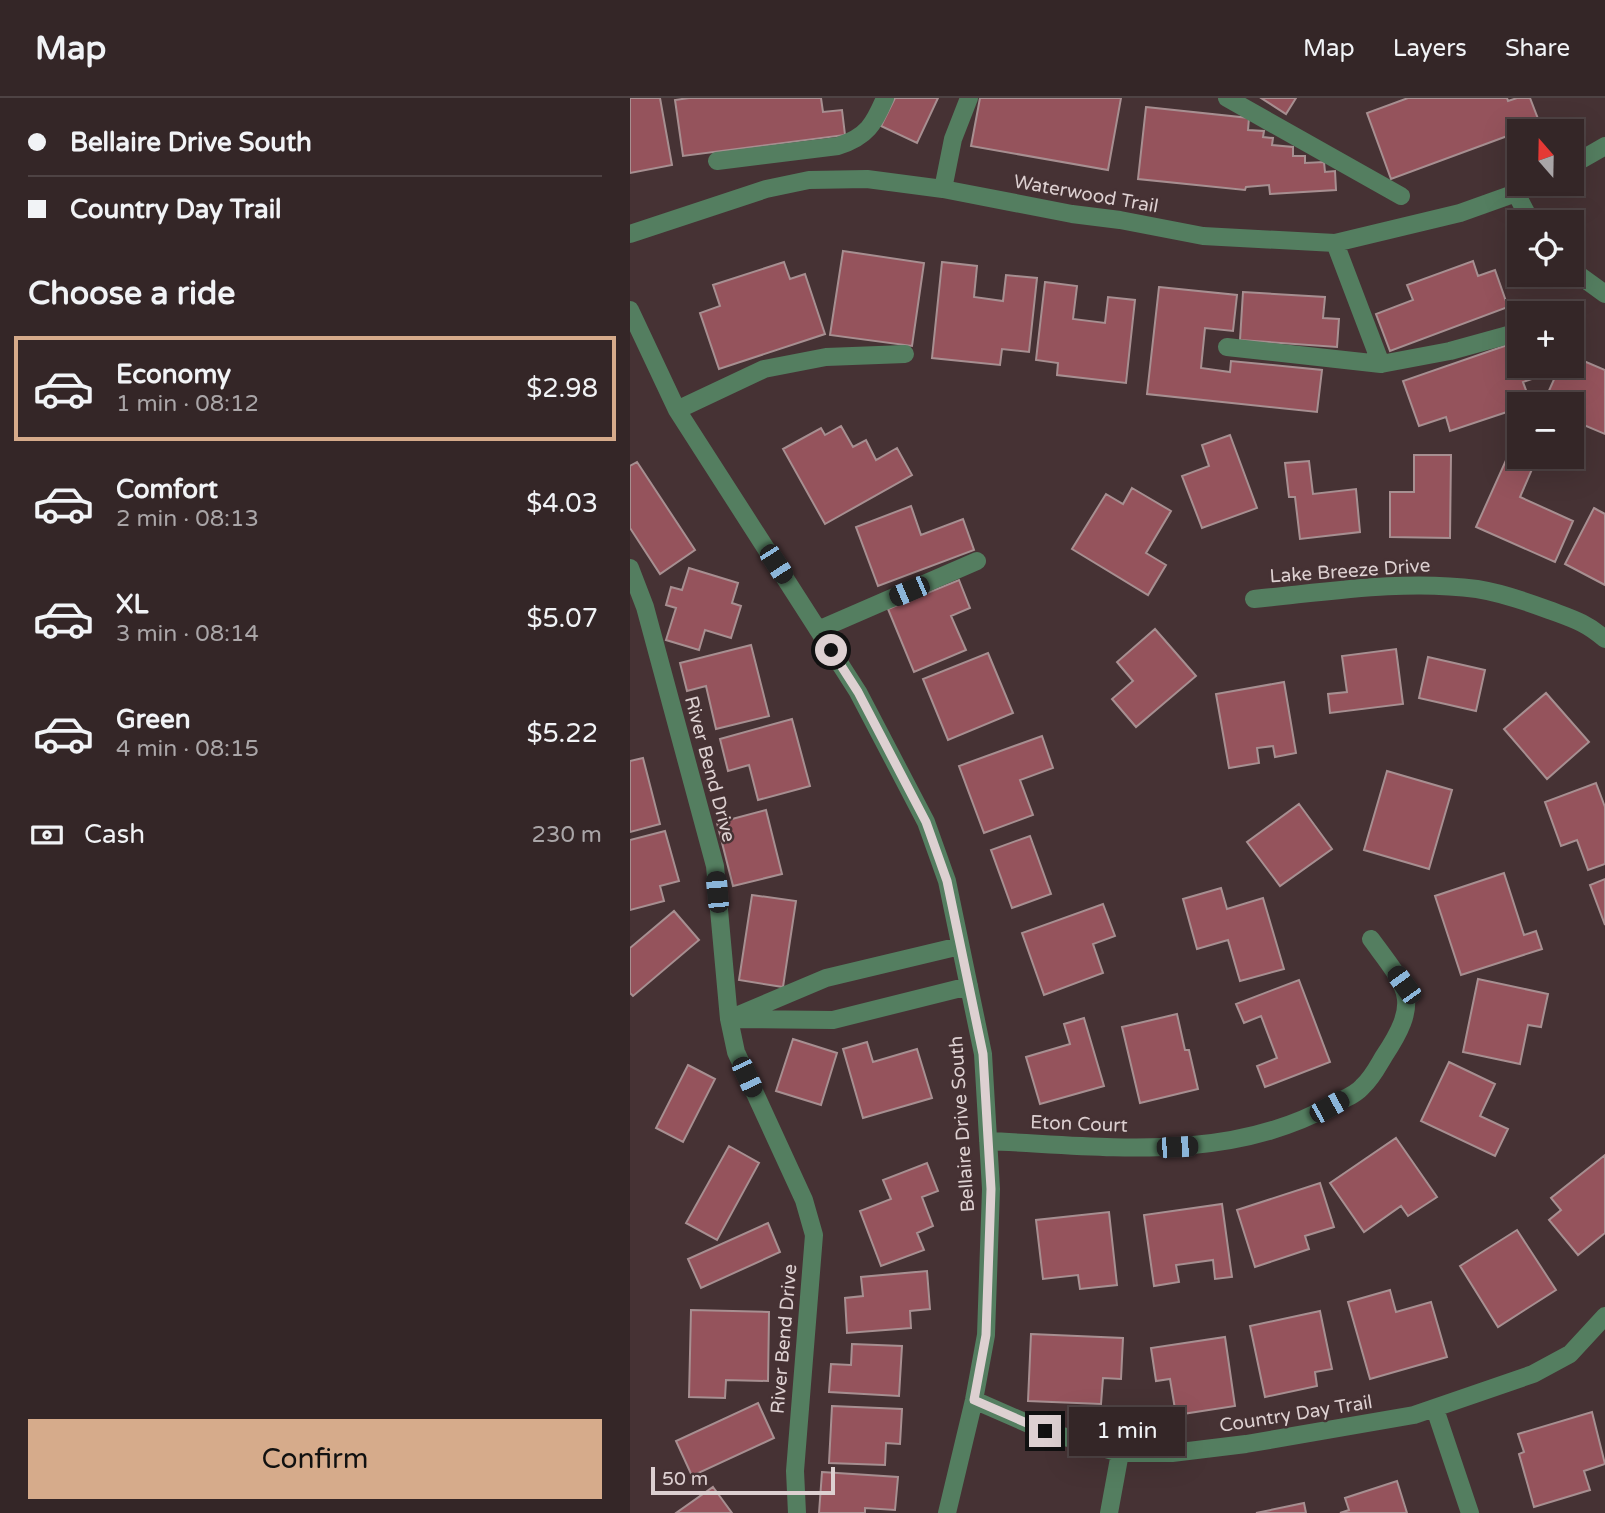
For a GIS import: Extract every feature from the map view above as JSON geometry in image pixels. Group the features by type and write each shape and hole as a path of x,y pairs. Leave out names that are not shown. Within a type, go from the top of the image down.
{"street":[{"path":"717,161 838,146 850,142 861,136 871,125 885,98"},
{"path":"943,189 953,139 969,98"},
{"path":"1227,98 1401,196"},
{"path":"1584,158 1605,146"},
{"name":"Waterwood Trail","path":"630,234 766,189 809,180 867,178 1203,236 1335,243 1460,212 1507,196"},
{"path":"1335,243 1381,364"},
{"path":"1584,278 1605,293"},
{"name":"Bellaire Drive South","path":"630,310 677,410 858,692 926,822 947,881 983,1054 991,1189 986,1335 974,1400 947,1513"},
{"path":"1227,347 1381,364 1450,351 1507,334"},
{"path":"677,410 764,369 826,357 905,354"},
{"path":"818,630 977,561"},
{"name":"River Bend Drive","path":"630,568 645,607 715,866 729,1019 736,1052 804,1200 814,1235 795,1471 797,1513"},
{"name":"Lake Breeze Drive","path":"1254,599 1374,587 1433,586 1477,589 1513,597 1589,625 1605,639"},
{"name":"Eton Court","path":"988,1142 1159,1148 1214,1145 1268,1133 1312,1116 1363,1088 1387,1052 1406,1015 1404,985 1371,940"},
{"path":"729,1019 826,978 960,946"},
{"path":"729,1019 832,1020 969,986"},
{"name":"Country Day Trail","path":"974,1400 1045,1431 1120,1452 1172,1453 1246,1444 1414,1415 1534,1374 1570,1354 1605,1316"},
{"path":"1435,1409 1470,1513"},
{"path":"1109,1513 1120,1452"}],"building":[{"path":"630,98 660,98 672,165 630,173"},
{"path":"821,98 823,112 842,110 845,135 683,156 675,100"},
{"path":"895,98 938,98 917,143 881,126"},
{"path":"980,98 1121,98 1108,170 971,146"},
{"path":"1261,98 1296,98 1286,114"},
{"path":"1408,98 1507,98 1508,101 1530,98 1538,119 1507,119 1507,136 1391,179 1367,113"},
{"path":"1146,107 1249,118 1248,130 1264,131 1263,137 1273,138 1272,145 1293,147 1293,156 1305,156 1305,163 1324,162 1325,172 1335,171 1336,190 1270,194 1269,185 1246,187 1245,190 1138,179"},
{"path":"843,251 924,263 912,346 830,335"},
{"path":"1473,261 1478,276 1495,270 1507,307 1390,351 1376,314 1413,300 1407,285"},
{"path":"784,262 790,279 805,274 825,334 719,369 700,313 720,306 713,285"},
{"path":"942,262 977,266 974,297 1003,301 1006,275 1037,278 1029,352 1002,349 1000,365 932,358"},
{"path":"1045,282 1077,286 1073,319 1105,323 1108,297 1135,300 1126,383 1057,375 1058,363 1036,360"},
{"path":"1159,287 1237,295 1233,331 1205,328 1201,368 1230,372 1231,361 1322,370 1317,412 1147,394"},
{"path":"1243,292 1325,297 1323,318 1339,319 1337,347 1240,340"},
{"path":"1507,345 1507,378 1535,378 1523,382 1527,392 1507,392 1507,412 1450,431 1446,417 1419,426 1403,381"},
{"path":"1584,361 1605,370 1605,434 1584,425 1584,392 1548,392 1555,378 1584,378"},
{"path":"841,426 853,447 866,440 876,460 897,448 912,475 825,524 783,449 821,428 825,435"},
{"path":"1230,435 1257,508 1202,528 1182,476 1209,466 1202,445"},
{"path":"1414,455 1451,455 1450,538 1390,537 1390,492 1414,492"},
{"path":"1507,458 1507,469 1532,469 1520,497 1573,521 1555,562 1476,527"},
{"path":"1309,461 1313,494 1356,489 1360,532 1300,539 1295,497 1289,497 1285,463"},
{"path":"637,462 695,550 660,574 630,528 630,466"},
{"path":"1132,488 1171,511 1146,553 1166,565 1148,595 1072,549 1106,494 1123,504"},
{"path":"911,506 921,535 963,519 974,550 878,586 856,527"},
{"path":"1594,508 1605,514 1605,585 1565,564"},
{"path":"689,568 738,583 732,603 741,606 731,638 705,630 699,650 666,640 676,608 666,605 671,587 682,590"},
{"path":"959,580 970,608 951,616 966,650 914,672 888,609"},
{"path":"1155,629 1196,676 1136,727 1112,699 1133,681 1117,662"},
{"path":"751,645 769,716 716,729 706,686 687,691 680,663"},
{"path":"1396,649 1403,704 1330,713 1328,694 1347,692 1342,656"},
{"path":"988,653 1013,713 948,740 923,679"},
{"path":"1428,657 1485,670 1476,711 1419,698"},
{"path":"1284,682 1296,753 1275,757 1273,746 1257,748 1259,763 1229,768 1216,694"},
{"path":"1546,693 1589,742 1547,779 1504,729"},
{"path":"792,719 810,786 758,800 749,765 728,771 720,739"},
{"path":"1042,736 1053,768 1020,780 1033,815 984,833 959,766"},
{"path":"643,758 660,824 630,832 630,761"},
{"path":"1387,771 1452,790 1429,869 1364,850"},
{"path":"1596,783 1605,807 1605,864 1588,870 1577,840 1561,846 1545,802"},
{"path":"1299,804 1332,849 1280,886 1247,842"},
{"path":"766,810 782,874 733,886 717,823"},
{"path":"665,831 679,881 660,886 664,901 630,910 630,840"},
{"path":"1030,836 1051,894 1012,908 991,850"},
{"path":"1504,873 1524,935 1536,931 1542,949 1461,975 1435,896"},
{"path":"1605,879 1605,925 1590,885"},
{"path":"1221,888 1227,909 1263,898 1284,969 1240,981 1228,940 1197,949 1183,899"},
{"path":"752,895 796,901 783,987 739,980"},
{"path":"1103,904 1115,936 1093,944 1103,973 1044,995 1022,933"},
{"path":"674,911 699,940 633,996 630,993 630,948"},
{"path":"1478,979 1548,994 1541,1027 1528,1025 1520,1064 1463,1052"},
{"path":"1299,980 1330,1062 1265,1087 1257,1066 1277,1058 1261,1016 1244,1023 1236,1004"},
{"path":"1177,1014 1198,1089 1140,1103 1122,1027"},
{"path":"1084,1018 1104,1086 1040,1104 1026,1057 1070,1044 1064,1024"},
{"path":"793,1039 837,1053 821,1105 776,1091"},
{"path":"867,1042 873,1062 917,1049 932,1098 863,1118 843,1049"},
{"path":"1449,1062 1495,1084 1480,1116 1508,1129 1495,1156 1421,1121"},
{"path":"688,1065 715,1079 683,1142 656,1128"},
{"path":"1396,1138 1437,1197 1408,1216 1401,1206 1364,1232 1330,1183"},
{"path":"729,1146 759,1163 717,1240 686,1223"},
{"path":"1605,1155 1605,1233 1578,1255 1549,1220 1561,1210 1551,1198"},
{"path":"927,1163 938,1191 922,1197 933,1226 917,1233 924,1250 881,1266 860,1211 891,1199 883,1180"},
{"path":"1320,1183 1334,1227 1305,1236 1309,1249 1255,1267 1237,1210"},
{"path":"1222,1204 1232,1277 1215,1279 1213,1260 1176,1265 1179,1282 1154,1286 1144,1215"},
{"path":"1109,1212 1117,1285 1080,1289 1078,1275 1043,1279 1036,1220"},
{"path":"768,1223 780,1252 701,1288 688,1259"},
{"path":"1517,1230 1556,1290 1498,1327 1460,1266"},
{"path":"927,1271 930,1309 910,1311 911,1328 847,1333 845,1298 863,1296 861,1277"},
{"path":"1390,1290 1396,1312 1431,1302 1447,1357 1370,1379 1348,1302"},
{"path":"691,1310 769,1312 768,1381 726,1380 725,1398 689,1397"},
{"path":"1320,1311 1332,1369 1315,1372 1317,1386 1265,1397 1250,1326"},
{"path":"1031,1334 1123,1338 1121,1379 1103,1378 1101,1404 1028,1401"},
{"path":"1225,1337 1235,1406 1176,1415 1170,1379 1156,1381 1151,1348"},
{"path":"852,1344 902,1346 899,1396 829,1392 831,1364 851,1365"},
{"path":"758,1403 774,1438 692,1476 676,1441"},
{"path":"832,1406 902,1409 900,1444 886,1443 885,1465 829,1463"},
{"path":"1592,1412 1605,1464 1584,1471 1590,1490 1534,1507 1519,1454 1524,1452 1518,1434"},
{"path":"822,1472 898,1477 895,1510 865,1508 865,1513 819,1513"},
{"path":"1397,1481 1407,1513 1340,1513 1349,1510 1345,1498"},
{"path":"713,1487 732,1513 676,1513"},
{"path":"1304,1503 1306,1513 1256,1513"}],"route":[{"path":"831,650 858,692 926,822 947,881 983,1054 991,1189 986,1335 974,1400 1045,1431"}]}
